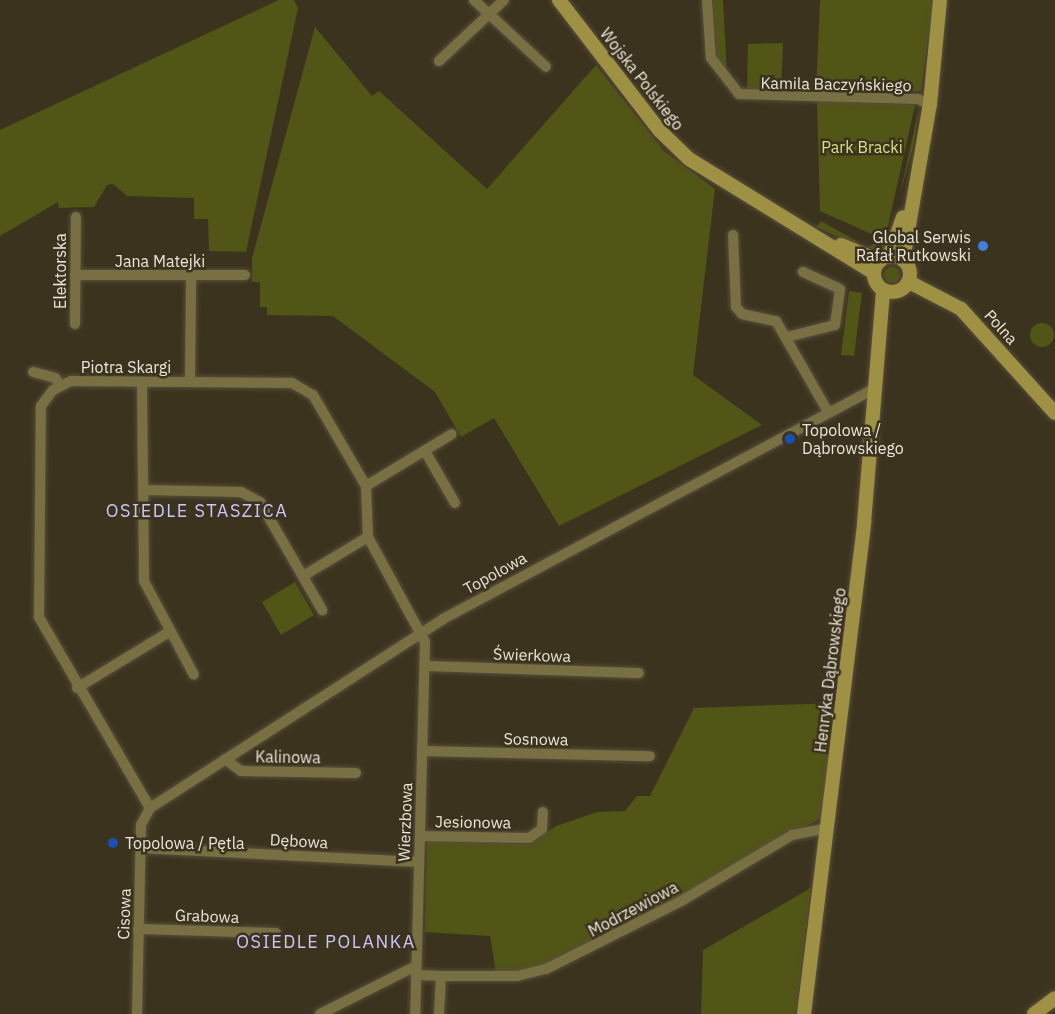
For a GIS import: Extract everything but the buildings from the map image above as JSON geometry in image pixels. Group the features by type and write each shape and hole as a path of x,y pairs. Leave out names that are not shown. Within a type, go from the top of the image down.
{"street":[{"path":"474,0 546,67"},
{"path":"439,61 504,0"},
{"name":"Wojska Polskiego","path":"559,0 675,146 711,174 831,242 881,264 903,260"},
{"name":"Kamila Baczyńskiego","path":"707,0 711,58 739,94 918,99 930,104"},
{"path":"909,204 881,264 889,291 909,282 910,270 903,260 909,204 930,104 940,0"},
{"name":"Elektorska","path":"75,324 76,218"},
{"path":"734,235 736,307 742,314 776,321 827,410"},
{"path":"787,337 835,325 840,289 803,272"},
{"name":"Jana Matejki","path":"75,275 191,277 244,275"},
{"path":"190,381 191,277"},
{"name":"Polna","path":"909,282 961,309 1055,413"},
{"name":"Henryka Dąbrowskiego","path":"804,1014 889,291"},
{"path":"33,372 55,378 60,385"},
{"name":"Piotra Skargi","path":"147,811 39,617 39,411 60,385 190,381 292,383 306,391 366,486"},
{"path":"142,383 144,581 169,632 194,675"},
{"name":"Topolowa","path":"147,811 422,632 827,410 878,387"},
{"path":"422,632 368,537 366,486 452,434"},
{"path":"425,451 455,503"},
{"path":"144,490 241,492 260,502 322,610"},
{"path":"303,576 368,537"},
{"path":"77,688 169,632"},
{"name":"Wierzbowa","path":"416,1014 425,666 422,632"},
{"name":"Świerkowa","path":"425,666 639,673"},
{"name":"Sosnowa","path":"422,751 650,756"},
{"name":"Kalinowa","path":"225,759 241,771 356,773"},
{"name":"Cisowa","path":"137,1014 141,848 147,811"},
{"name":"Jesionowa","path":"420,836 529,838 542,829 543,812"},
{"name":"Modrzewiowa","path":"416,971 441,976 516,976 546,969 683,900 792,835 827,828"},
{"name":"Dębowa","path":"141,848 419,862"},
{"name":"Grabowa","path":"138,929 276,933"},
{"path":"320,1014 416,971"},
{"path":"439,1014 441,976"},
{"path":"1034,1014 1055,998"}],"green space":[{"path":"279,0 294,0 298,8 246,252 209,251 208,219 194,219 194,198 127,196 113,184 107,185 94,207 59,208 58,202 0,236 0,130"},
{"path":"713,0 723,0 727,76 738,88 726,77 717,60"},
{"name":"Park Bracki","path":"820,0 933,0 921,91 816,91"},
{"path":"315,27 372,96 379,91 487,189 596,65 664,151 715,189 693,375 762,425 559,526 494,418 461,437 435,392 333,316 267,315 267,307 260,307 260,282 252,282 252,258"},
{"path":"783,43 781,93 747,93 748,44"},
{"name":"Park Bracki","path":"817,101 915,105 888,226 876,236 820,211"},
{"path":"919,108 914,144 900,194"},
{"path":"821,221 858,242 856,245 816,227"},
{"path":"889,234 893,235 884,251 865,249"},
{"path":"889,267 895,267 900,275 898,281 889,283 884,278 884,272"},
{"path":"849,291 862,293 854,356 841,355"},
{"path":"1042,323 1047,324 1053,330 1053,340 1047,346 1042,347 1037,346 1031,340 1030,335 1031,330 1037,324"},
{"path":"295,582 314,615 281,635 262,602"},
{"path":"837,703 821,818 678,899 549,963 508,973 496,972 490,936 425,932 427,840 530,844 556,826 597,812 625,811 637,796 650,796 694,708"},
{"path":"811,888 796,1014 701,1014 703,950"}],"place":[{"name":"Global Serwis Rafał Rutkowski","path":"983,246"},
{"name":"Topolowa / Dąbrowskiego","path":"790,439"},
{"name":"Topolowa / Pętla","path":"113,843"}],"district":[{"name":"OSIEDLE STASZICA","path":"197,511"},
{"name":"OSIEDLE POLANKA","path":"326,942"}]}
